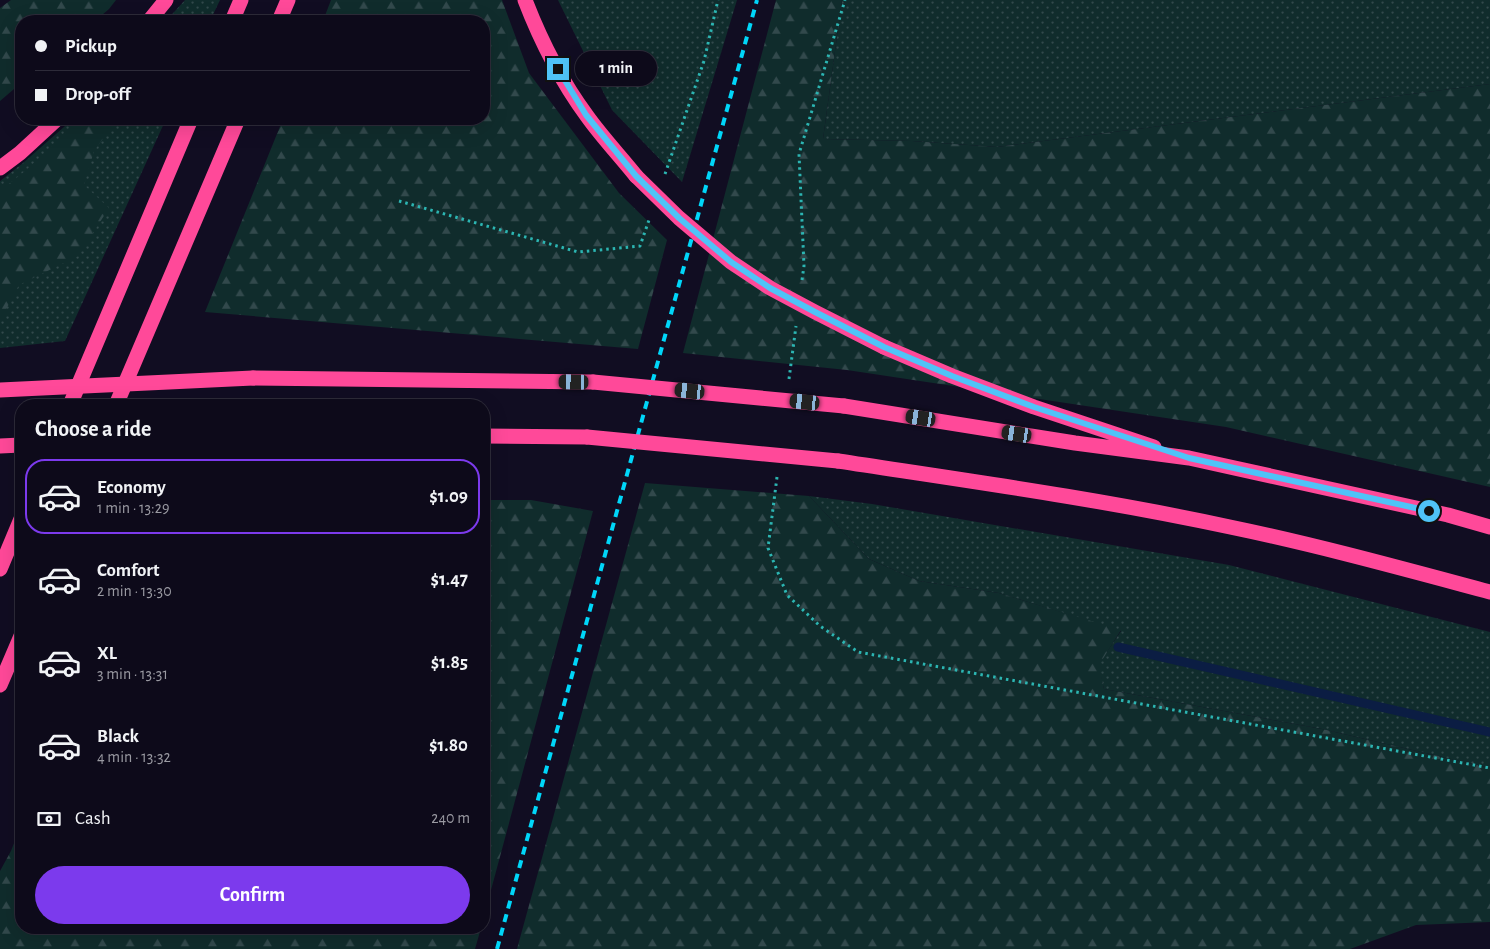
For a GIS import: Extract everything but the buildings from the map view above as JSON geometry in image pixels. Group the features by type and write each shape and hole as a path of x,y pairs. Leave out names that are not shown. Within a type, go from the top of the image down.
{"highway":[{"path":"154,15 166,0"},
{"path":"235,15 241,0"},
{"path":"282,15 288,0"},
{"path":"524,0 533,22 558,69 586,115 636,176 679,218 731,262 770,288 884,347 952,376 1034,407 1189,458"},
{"path":"0,168 20,153 50,125"},
{"path":"73,399 188,125"},
{"path":"119,399 235,125"},
{"path":"0,390 253,378 593,382 844,406 1075,443 1189,458 1448,515 1490,527"},
{"path":"490,436 587,437 838,461 1096,501 1230,527 1394,566 1490,592"},
{"path":"0,446 15,445"},
{"path":"0,569 15,533"},
{"path":"0,685 15,650"}],"path":[{"path":"663,182 704,61 718,0"},
{"path":"801,285 804,266 799,154 845,0"},
{"path":"399,201 578,252 640,246 650,218"},
{"path":"789,383 796,324"},
{"path":"778,470 768,548 787,595 820,626 858,652 1490,768"}],"green space":[{"path":"11,0 116,0 102,15 15,15 15,88 0,101 0,8"},
{"path":"185,0 220,0 213,15 171,15"},
{"path":"331,0 502,0 529,73 619,193 667,240 638,349 205,312 281,125 490,125 490,15 325,15"},
{"path":"558,0 737,0 682,182 612,110"},
{"path":"776,0 842,0 823,139 912,141 997,147 1490,84 1490,487 1226,427 847,370 683,353"},
{"path":"842,0 1490,0 1490,84 997,147 912,141 823,139"},
{"path":"66,125 163,125 65,341 0,348 0,181"},
{"path":"75,125 113,125 94,151 84,185 109,208 78,256 19,285 0,321 0,191"},
{"path":"645,483 809,496 869,559 919,581 999,593 1121,630 1099,665 1104,689 1322,729 1490,768 1490,922 1416,925 1350,949 517,949"},
{"path":"809,496 872,504 1229,565 1490,632 1490,768 1322,729 1104,689 1098,665 1121,631 999,593 919,581 869,559"},
{"path":"490,500 531,500 593,511 490,894"},
{"path":"15,841 15,934 479,934 475,949 0,949 0,871"}],"waterway":[{"path":"1118,647 1490,732"}],"railway":[{"path":"497,949 757,0"}],"route":[{"path":"558,69 586,115 636,176 679,218 731,262 770,288 815,312 884,347 952,376 1034,407 1189,458 1429,511"}]}
